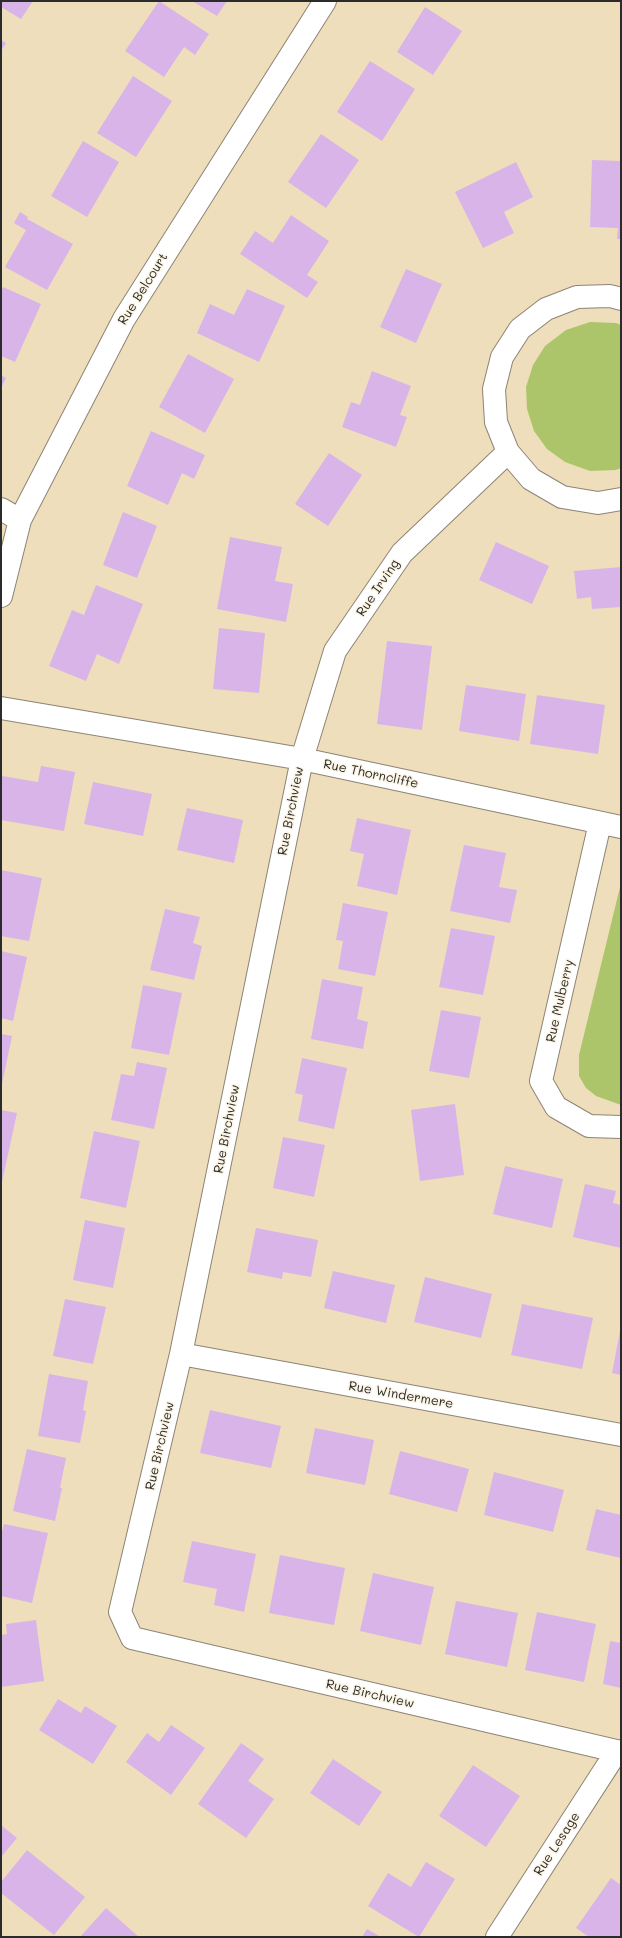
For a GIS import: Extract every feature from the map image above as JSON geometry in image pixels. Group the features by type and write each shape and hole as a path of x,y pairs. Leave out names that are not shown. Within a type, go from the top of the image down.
{"street":[{"name":"Rue Belcourt","path":"1,596 20,520 124,319 325,1"},
{"path":"621,299 610,296 576,297 546,309 520,330 502,357 494,389 496,422 508,452 531,479 562,497 598,503 621,499"},
{"name":"Rue Irving","path":"302,759 335,651 402,553 508,452"},
{"path":"1,508 20,520"},
{"name":"Rue Thorncliffe","path":"1,708 302,759 611,825"},
{"name":"Rue Birchview","path":"302,759 181,1354 120,1612 132,1638 619,1752"},
{"name":"Rue Mulberry","path":"611,825 541,1081 556,1108 590,1126 621,1127"},
{"name":"Rue Windermere","path":"181,1354 621,1435"},
{"name":"Rue Lesage","path":"497,1937 619,1752"}],"green space":[{"path":"590,322 616,323 621,325 621,468 616,470 590,471 565,462 547,449 534,431 527,409 526,387 533,365 545,346 566,330"},
{"path":"621,883 621,1105 596,1096 586,1088 579,1076 579,1055"}],"building":[{"path":"1,1 33,1 21,19 1,7"},
{"path":"159,1 209,34 195,55 184,47 164,77 125,51"},
{"path":"192,1 227,1 217,16"},
{"path":"425,7 462,31 433,75 397,52"},
{"path":"1,40 6,43 1,51"},
{"path":"370,61 415,89 382,141 337,112"},
{"path":"133,76 172,101 136,157 97,133"},
{"path":"321,134 359,160 326,208 288,182"},
{"path":"83,141 119,162 87,217 51,196"},
{"path":"592,160 621,161 621,239 617,239 618,228 590,227"},
{"path":"516,162 533,197 504,212 514,233 483,248 455,192"},
{"path":"20,212 28,217 27,219 73,244 47,290 5,267 26,230 14,223"},
{"path":"291,215 329,241 307,275 318,282 307,298 240,254 255,231 273,243"},
{"path":"406,269 442,284 416,343 380,327"},
{"path":"3,287 41,304 15,362 1,356 1,291"},
{"path":"247,289 285,306 259,362 197,333 210,304 234,315"},
{"path":"188,354 234,379 205,433 159,407"},
{"path":"372,371 411,386 400,415 407,417 396,447 342,427 351,402 360,405"},
{"path":"1,375 6,378 1,388"},
{"path":"151,431 205,455 194,479 182,473 168,505 127,486"},
{"path":"329,453 362,475 328,526 295,504"},
{"path":"123,512 157,526 137,578 103,565"},
{"path":"230,537 282,547 275,581 293,584 286,622 217,609"},
{"path":"496,542 549,566 532,604 479,580"},
{"path":"621,567 621,607 592,609 591,597 577,599 574,571"},
{"path":"96,585 143,604 119,664 97,654 86,681 49,666 72,610 84,615"},
{"path":"219,628 265,633 259,693 213,689"},
{"path":"387,641 432,646 422,730 377,724"},
{"path":"466,685 526,694 519,741 459,731"},
{"path":"537,695 605,705 598,754 530,744"},
{"path":"41,766 75,772 64,831 1,820 2,776 38,782"},
{"path":"93,782 152,794 143,836 84,824"},
{"path":"187,808 243,820 234,863 177,850"},
{"path":"357,818 411,830 397,895 357,886 364,854 350,851"},
{"path":"464,845 506,853 499,887 517,890 510,923 450,911"},
{"path":"1,870 42,878 29,941 1,936"},
{"path":"343,903 388,912 375,976 338,969 343,941 336,940"},
{"path":"165,909 200,917 193,943 202,946 194,980 150,970"},
{"path":"451,928 495,936 483,995 439,987"},
{"path":"1,951 27,957 13,1021 1,1018"},
{"path":"322,979 363,987 357,1019 368,1022 363,1049 311,1039"},
{"path":"143,985 182,993 169,1055 131,1048"},
{"path":"441,1010 481,1017 469,1078 429,1071"},
{"path":"1,1034 12,1036 2,1084 1,1084"},
{"path":"302,1058 347,1068 334,1129 298,1121 303,1095 295,1093"},
{"path":"137,1062 167,1068 154,1129 111,1120 121,1074 134,1076"},
{"path":"455,1104 464,1175 420,1181 411,1110"},
{"path":"1,1110 17,1113 2,1182 1,1182"},
{"path":"94,1131 140,1141 126,1208 80,1198"},
{"path":"283,1137 325,1145 314,1197 273,1188"},
{"path":"505,1166 563,1179 552,1228 493,1214"},
{"path":"585,1184 616,1191 613,1203 621,1205 621,1248 573,1237"},
{"path":"85,1220 125,1228 113,1288 73,1280"},
{"path":"256,1228 318,1240 311,1277 283,1272 282,1279 247,1272"},
{"path":"333,1271 395,1285 386,1323 324,1308"},
{"path":"425,1277 492,1294 481,1338 414,1322"},
{"path":"65,1299 106,1307 93,1364 53,1356"},
{"path":"522,1304 593,1318 582,1369 511,1355"},
{"path":"621,1331 621,1375 612,1373"},
{"path":"49,1374 88,1381 83,1410 86,1411 80,1443 38,1436"},
{"path":"210,1410 281,1426 271,1468 200,1453"},
{"path":"315,1428 374,1440 365,1485 306,1473"},
{"path":"27,1449 66,1458 60,1488 62,1488 55,1521 13,1511"},
{"path":"400,1451 469,1469 457,1512 389,1494"},
{"path":"494,1472 564,1490 553,1532 484,1515"},
{"path":"596,1509 621,1515 621,1558 586,1550"},
{"path":"4,1524 48,1533 32,1603 1,1596 1,1536"},
{"path":"192,1541 256,1554 244,1612 214,1605 217,1589 183,1582"},
{"path":"280,1555 345,1568 334,1625 269,1613"},
{"path":"373,1573 434,1587 421,1645 360,1631"},
{"path":"456,1601 518,1613 507,1667 445,1654"},
{"path":"537,1612 596,1624 584,1682 525,1670"},
{"path":"36,1620 44,1681 1,1687 1,1635 7,1634 6,1624"},
{"path":"610,1641 621,1643 621,1688 603,1684"},
{"path":"58,1699 81,1713 85,1706 117,1726 93,1764 39,1730"},
{"path":"171,1725 205,1748 171,1795 126,1762 147,1733 159,1742"},
{"path":"241,1743 264,1759 248,1781 274,1799 246,1838 198,1804"},
{"path":"333,1759 382,1792 359,1826 310,1793"},
{"path":"473,1765 520,1796 486,1847 439,1816"},
{"path":"1,1825 17,1838 1,1857"},
{"path":"27,1850 85,1897 54,1935 1,1893 1,1882"},
{"path":"426,1862 455,1879 419,1937 368,1906 388,1873 411,1887"},
{"path":"611,1878 621,1885 621,1937 589,1937 576,1928"},
{"path":"106,1908 139,1937 80,1937"},
{"path":"367,1929 381,1937 362,1937"}]}
